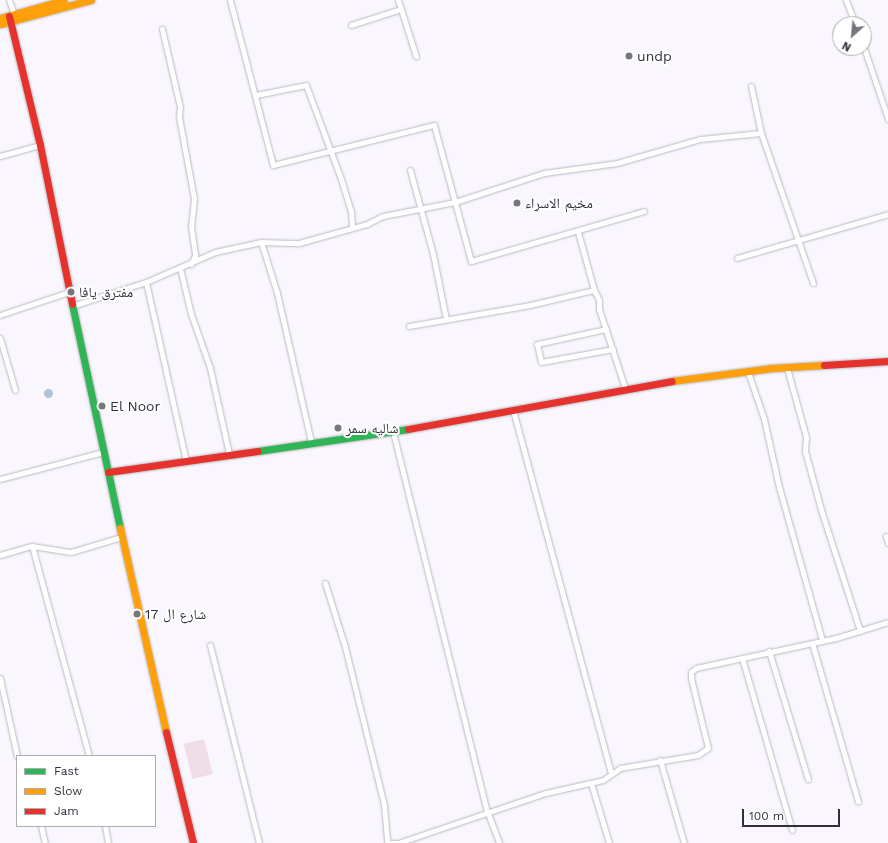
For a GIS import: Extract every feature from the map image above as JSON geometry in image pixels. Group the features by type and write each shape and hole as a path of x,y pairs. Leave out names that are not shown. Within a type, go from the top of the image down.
{"street":[{"path":"9,0 11,17 40,145 103,452 192,843"},
{"path":"0,24 11,17 64,0"},
{"path":"0,18 91,0"},
{"path":"230,0 273,165 328,150 434,125 471,261 525,244 578,232 644,211"},
{"path":"398,0 416,56"},
{"path":"846,0 852,16"},
{"path":"351,25 401,9"},
{"path":"162,29 180,107 179,117 194,199 191,226 195,256 191,264"},
{"path":"867,56 888,119"},
{"path":"256,96 306,85 351,211 352,227"},
{"path":"751,86 761,133 800,240 813,284"},
{"path":"72,306 146,282 191,264 215,252 260,242 299,243 367,224 383,216 421,211 455,202 544,173 617,163 700,139 761,133"},
{"path":"0,156 40,145"},
{"path":"410,170 441,284 446,319"},
{"path":"737,258 888,214"},
{"path":"578,232 594,290 599,300 599,309 624,388"},
{"path":"260,242 278,293 311,442"},
{"path":"180,268 191,314 210,368 229,454"},
{"path":"146,282 186,461"},
{"path":"410,326 530,305 594,290"},
{"path":"0,315 69,292"},
{"path":"606,329 537,344 541,362 612,349"},
{"path":"0,338 15,390"},
{"path":"108,472 311,442 393,432 624,388 787,368 888,361"},
{"path":"787,368 806,437 805,451 822,513 853,615 860,631"},
{"path":"748,372 764,419 779,487 822,640"},
{"path":"513,410 611,773"},
{"path":"393,432 488,811 499,843"},
{"path":"0,479 103,452"},
{"path":"886,536 888,543"},
{"path":"0,555 32,546 71,552 118,538"},
{"path":"32,546 89,755"},
{"path":"325,583 345,647 384,805 388,843 398,843 488,811 546,793 602,780 620,768 660,760 698,755 708,748 691,672 696,668 812,643 860,631 888,622"},
{"path":"812,643 858,801"},
{"path":"210,645 259,843"},
{"path":"769,652 808,779"},
{"path":"742,658 792,830"},
{"path":"0,678 17,755"},
{"path":"660,760 684,843"},
{"path":"591,783 609,843"},
{"path":"41,827 45,843"},
{"path":"105,827 108,843"}],"shaded area":[{"path":"204,739 213,774 192,779 184,744"}],"water":[{"path":"46,389 50,389 52,393 50,397 46,397 44,395 44,391"}],"traffic: fast":[{"path":"72,304 120,528"},
{"path":"258,451 408,429"}],"traffic: slow":[{"path":"0,18 64,0"},
{"path":"0,24 91,0"},
{"path":"672,381 772,368 824,365"},
{"path":"120,528 166,732"}],"traffic: jam":[{"path":"9,16 40,145 72,304"},
{"path":"824,365 888,361"},
{"path":"408,429 672,381"},
{"path":"108,472 258,451"},
{"path":"166,732 193,843"}],"place":[{"name":"undp","path":"629,56"},
{"name":"مخيم الاسراء","path":"517,203"},
{"name":"مفترق يافا","path":"71,292"},
{"name":"El Noor","path":"102,406"},
{"name":"شاليه سمر","path":"338,428"},
{"name":"شارع ال 17","path":"137,614"}]}
